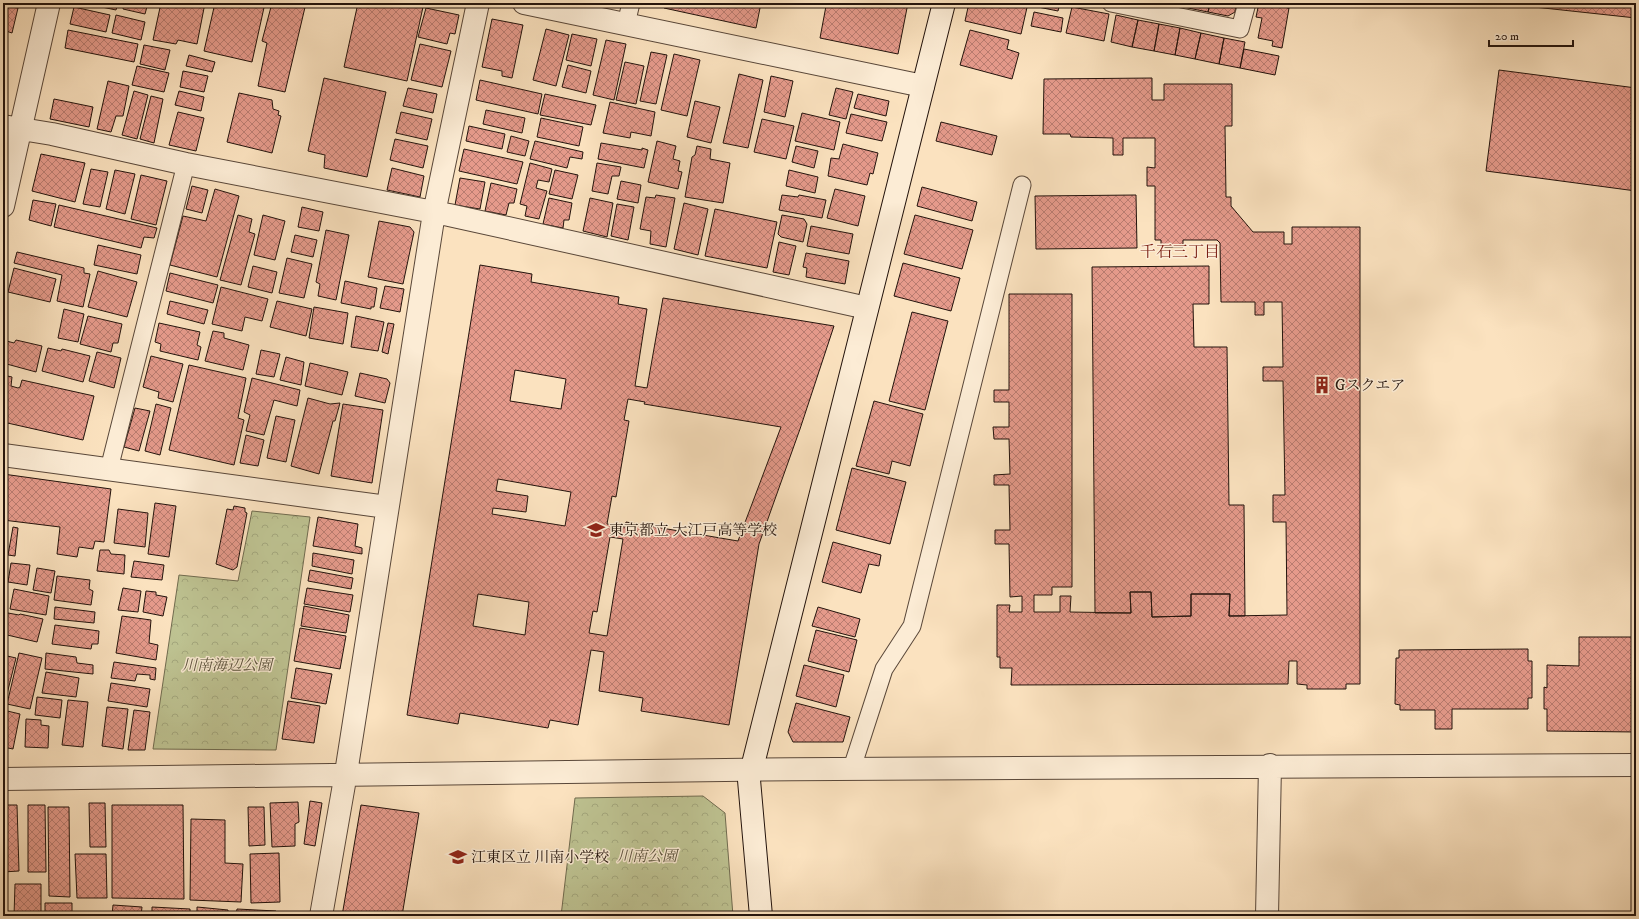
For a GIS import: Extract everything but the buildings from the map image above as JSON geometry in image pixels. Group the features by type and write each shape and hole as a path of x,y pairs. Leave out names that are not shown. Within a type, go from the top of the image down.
{"street":[{"path":"3,206 12,128 49,3"},
{"path":"321,916 346,773 434,213 478,3"},
{"path":"524,3 923,86"},
{"path":"761,916 749,780 944,3"},
{"path":"12,128 52,134 186,164 449,215 867,308"},
{"path":"3,454 387,507"},
{"path":"1268,916 1270,765"},
{"path":"3,779 346,773 852,768 1270,765 1636,765"}],"lane":[{"path":"626,24 631,3"},
{"path":"1111,3 1240,29 1247,3"},
{"path":"109,469 186,164"},
{"path":"852,768 884,669 912,626 1022,185"}],"green space":[{"name":"川南海辺公園","path":"252,511 310,517 276,750 153,749 179,575 238,581"},
{"name":"川南公園","path":"703,796 725,813 733,916 561,916 575,798"}],"place":[{"name":"Gスクエア","path":"1322,385"},
{"name":"東京都立 大江戸高等学校","path":"596,530"},
{"name":"江東区立 川南小学校","path":"458,857"}],"district":[{"name":"千石三丁目","path":"1180,252"}]}
